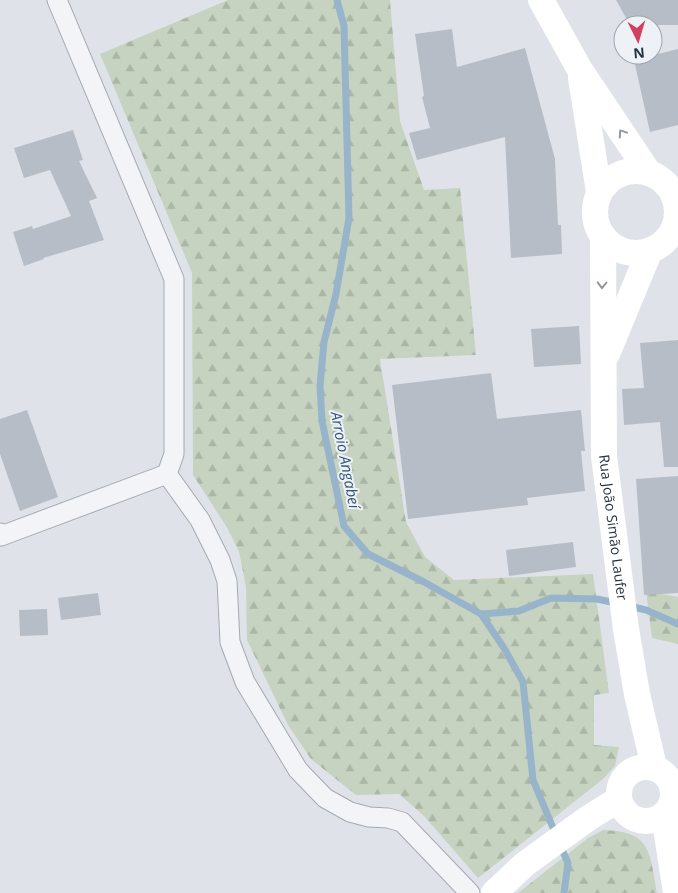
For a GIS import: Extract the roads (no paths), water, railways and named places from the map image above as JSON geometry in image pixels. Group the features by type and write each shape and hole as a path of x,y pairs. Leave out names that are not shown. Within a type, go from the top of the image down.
{"main road":[{"path":"541,0 580,70 663,180 673,194 676,222 674,234 650,250 637,253 624,251 612,245 597,226 595,203 599,192 608,181 620,174 635,171 663,180"},
{"path":"580,70 599,192"},
{"name":"Rua João Simão Laufer","path":"603,236 604,456 636,694 643,768"},
{"name":"Rua João Simão Laufer","path":"604,362 650,250"},
{"path":"643,768 664,773 672,782 674,794 671,806 664,816 654,821 642,821 632,818 624,810 619,799 619,788 624,778 643,768"},
{"path":"494,893 525,864 587,819 619,799"},
{"path":"664,816 676,893"}],"street":[{"path":"57,0 174,279 174,454 167,474"},
{"path":"0,533 2,536 167,474"},
{"path":"167,474 200,520 220,560 227,581 230,642 246,682 298,770 325,798 350,812 402,822 470,893"}],"waterway":[{"name":"Arroio Angabeí","path":"337,0 344,26 349,218 336,294 324,342 320,386 322,421 344,526 368,554 424,582 481,614 504,648 523,682 533,780 556,835"},
{"path":"481,614 519,611 551,598 597,599 616,603"},
{"path":"629,606 646,610 678,624"},
{"name":"Arroio Angabeí","path":"560,845 568,863 564,893"}]}
